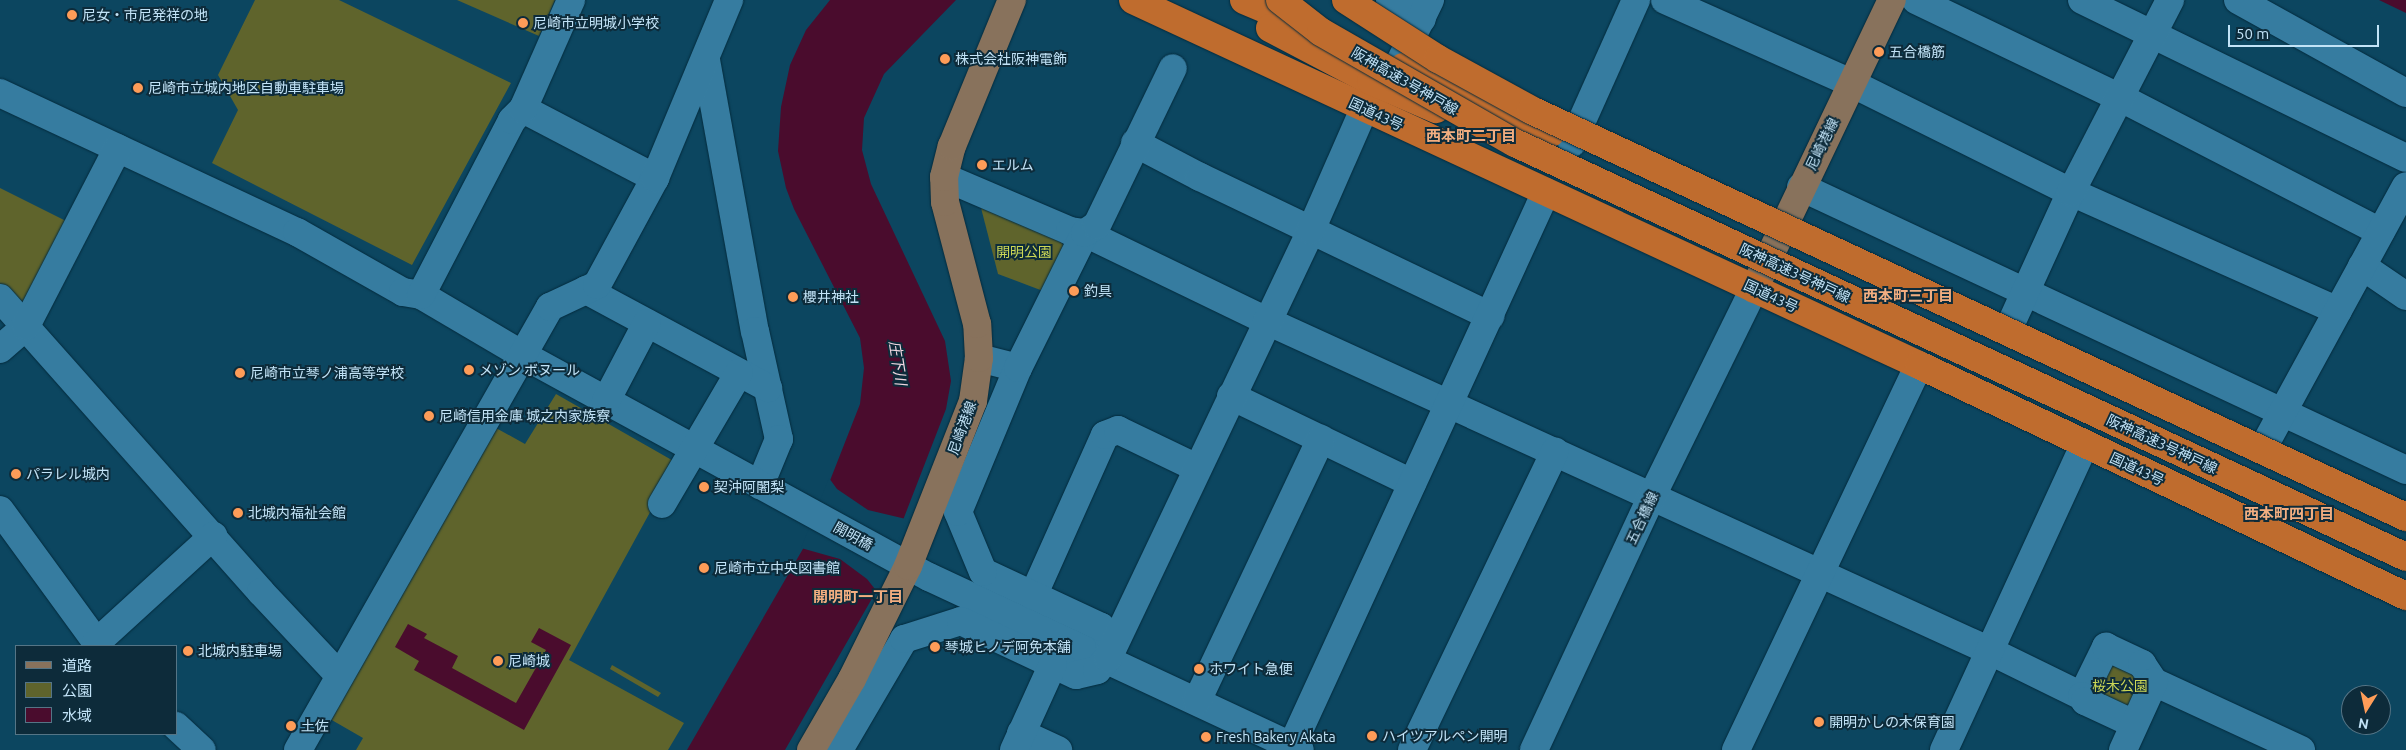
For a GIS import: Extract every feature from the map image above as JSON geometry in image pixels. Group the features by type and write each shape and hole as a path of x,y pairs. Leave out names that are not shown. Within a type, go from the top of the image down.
{"highway":[{"name":"国道43号","path":"1134,0 1364,109 1919,365 2406,596"},
{"path":"1229,0 1254,20 1371,81 1515,143"},
{"path":"1244,0 2008,330 2406,515"},
{"name":"阪神高速3号神戸線","path":"1280,0 1321,32 1515,143 2406,557"},
{"path":"1346,0 1438,60 1531,110 2406,515"}],"main road":[{"name":"尼崎港線","path":"811,750 852,679 973,401 980,358 977,324 945,202 944,177 952,146 1012,0"},
{"name":"尼崎港線","path":"1754,289 1779,232 1892,0"}],"street":[{"path":"421,294 512,120 523,109 571,0"},
{"path":"298,750 550,307 597,285 655,178 706,60 729,0"},
{"path":"1390,0 1426,9 1398,65"},
{"path":"1572,143 1636,0"},
{"path":"1665,0 1852,83 2071,192 2338,311"},
{"path":"1916,0 2121,98 2381,232"},
{"path":"2082,0 2406,158"},
{"path":"2008,330 2071,192 2170,0"},
{"path":"2238,0 2406,93"},
{"path":"706,60 768,388 780,439 760,485"},
{"path":"1109,655 1108,635 1101,627 983,572 958,512 1018,368 1085,233 1097,225 1135,142 1173,68"},
{"name":"開明橋","path":"0,93 296,232 403,292 421,294 523,355 902,563 1109,655 1294,749"},
{"path":"523,109 655,178"},
{"path":"843,749 904,639 961,621 1076,675 1097,670 1109,655 1266,321 1311,230 1364,109"},
{"path":"1135,142 1311,230 1490,316"},
{"path":"0,349 26,326 118,148"},
{"path":"944,177 1070,231 1085,233 1266,321 1990,651 2082,696 2085,701 2134,724"},
{"path":"1801,186 2283,410 2406,470"},
{"path":"1294,749 1412,483 1546,192"},
{"path":"2263,448 2381,232 2404,196"},
{"path":"2362,266 2406,296"},
{"name":"五合橋線","path":"1534,750 1652,496 1754,289"},
{"path":"586,290 768,388"},
{"path":"0,298 340,676"},
{"path":"606,400 647,323"},
{"path":"980,358 1018,368"},
{"path":"1736,750 1919,365"},
{"path":"662,504 739,373"},
{"path":"1232,396 1412,483"},
{"path":"1034,596 1105,435 1118,430 1197,468"},
{"path":"1197,701 1321,439"},
{"path":"1944,750 2085,444"},
{"path":"1412,750 1555,452"},
{"path":"0,510 97,645 213,536"},
{"path":"2082,696 2106,647 2142,664 2154,682 2263,741 2301,750"},
{"path":"1053,664 1018,742 1058,750"},
{"path":"2123,750 2154,682"},
{"path":"178,728 202,750"}],"green space":[{"path":"255,0 339,0 511,83 412,265 212,163 238,110 218,75"},
{"name":"尼崎市立明城小学校","path":"457,0 555,0 539,36"},
{"path":"0,188 66,221 22,307 0,290"},
{"name":"開明公園","path":"979,200 1058,234 1065,249 1043,291 998,274"},
{"path":"556,394 677,463 569,660 684,723 668,750 356,750 363,738 330,719 496,428 525,444"},
{"name":"桜木公園","path":"2107,662 2135,669 2144,687 2130,715 2091,697"},
{"path":"612,665 661,693 658,697 610,669"}],"water":[{"name":"庄下川","path":"830,0 956,0 884,74 864,118 862,150 871,184 945,341 951,381 946,409 874,595 785,750 687,750 804,547 860,404 864,368 860,338 794,209 786,188 778,151 781,107 790,65 806,30"},
{"path":"2379,0 2406,0 2406,13"},
{"path":"408,624 427,634 424,638 458,656 452,668 516,703 546,650 531,642 539,628 571,645 524,730 414,670 419,661 395,647"}],"pier":[{"path":"829,478 837,489 868,510 906,519 878,593 867,579 840,559 801,548"}],"place":[{"name":"尼女・市尼発祥の地","path":"72,15"},
{"name":"尼崎市立明城小学校","path":"523,23"},
{"name":"五合橋筋","path":"1879,52"},
{"name":"株式会社阪神電飾","path":"945,59"},
{"name":"尼崎市立城内地区自動車駐車場","path":"138,88"},
{"name":"エルム","path":"982,165"},
{"name":"釣具","path":"1074,291"},
{"name":"櫻井神社","path":"793,297"},
{"name":"メゾン ボヌール","path":"469,370"},
{"name":"尼崎市立琴ノ浦高等学校","path":"240,373"},
{"name":"尼崎信用金庫 城之内家族寮","path":"429,416"},
{"name":"パラレル城内","path":"16,474"},
{"name":"契沖阿闍梨","path":"704,487"},
{"name":"北城内福祉会館","path":"238,513"},
{"name":"尼崎市立中央図書館","path":"704,568"},
{"name":"琴城ヒノデ阿免本舗","path":"935,647"},
{"name":"北城内駐車場","path":"188,651"},
{"name":"尼崎城","path":"498,661"},
{"name":"ホワイト急便","path":"1199,669"},
{"name":"開明かしの木保育園","path":"1819,722"},
{"name":"土佐","path":"291,726"},
{"name":"ハイツアルペン開明","path":"1372,736"},
{"name":"Fresh Bakery Akata","path":"1206,737"}],"district":[{"name":"西本町二丁目","path":"1471,136"},
{"name":"西本町三丁目","path":"1908,296"},
{"name":"西本町四丁目","path":"2289,514"},
{"name":"開明町一丁目","path":"858,597"}]}
